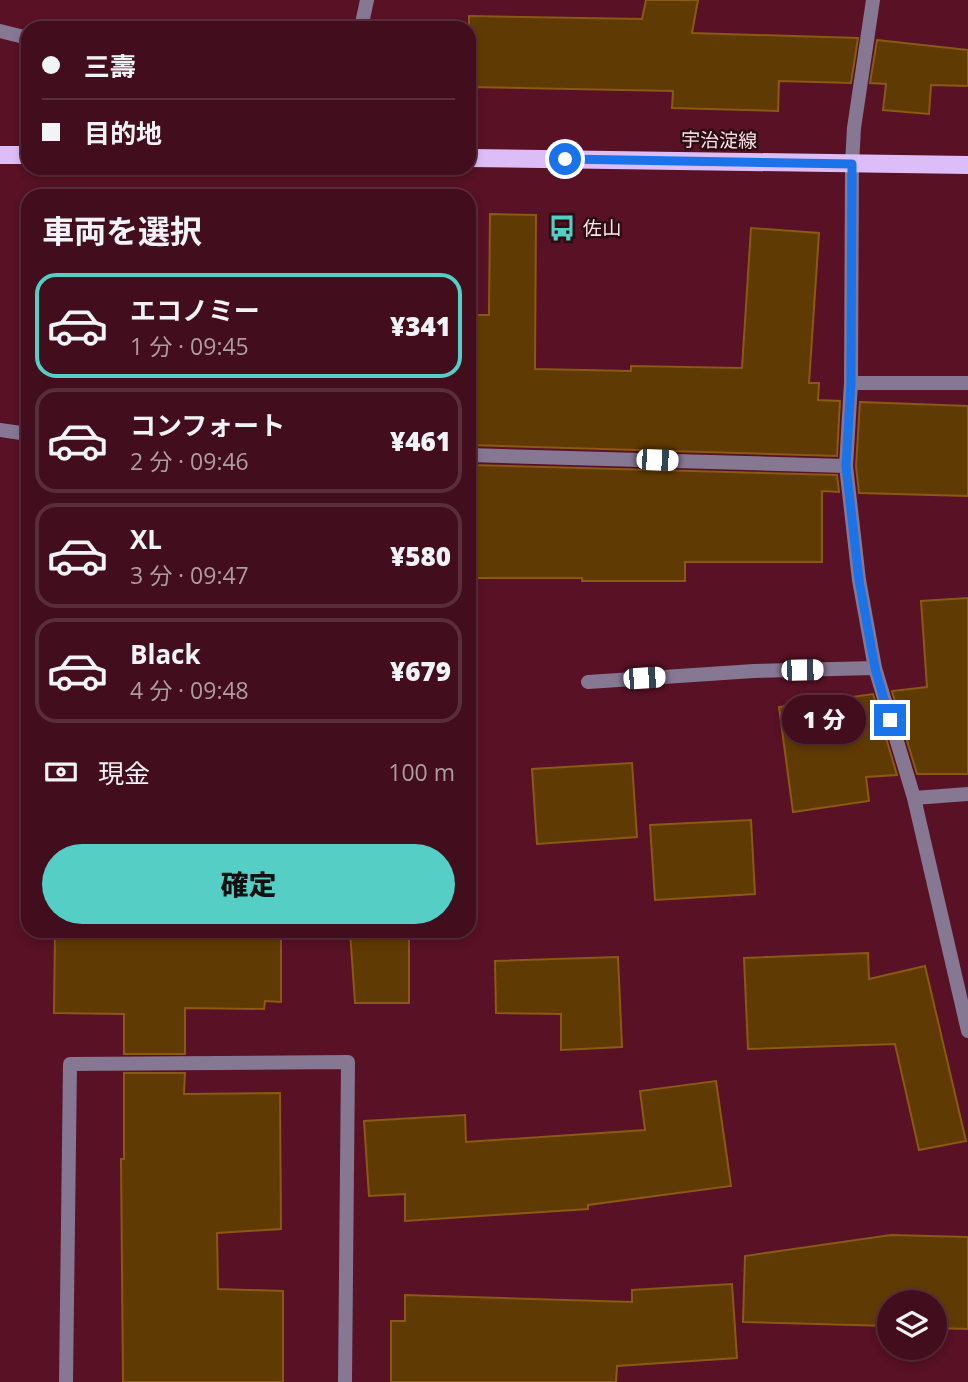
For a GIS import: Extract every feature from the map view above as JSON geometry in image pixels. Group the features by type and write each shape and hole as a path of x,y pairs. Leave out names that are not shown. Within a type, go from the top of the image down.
{"main road":[{"path":"0,155 21,155"},
{"name":"宇治淀線","path":"476,158 968,164"}],"street":[{"path":"363,21 367,0"},
{"path":"873,0 854,128 851,383 846,466 859,580 875,668 914,798 968,1031"},
{"path":"0,31 21,36"},
{"path":"851,383 968,383"},
{"path":"0,430 21,433"},
{"path":"476,454 846,466"},
{"path":"589,682 754,671 875,668"},
{"path":"914,798 968,794"},
{"path":"66,1382 70,1064 348,1062 345,1382"}],"building":[{"path":"646,0 698,0 692,33 858,38 851,83 779,81 778,111 672,108 673,91 476,87 476,21 469,21 469,16 642,19"},
{"path":"877,40 968,50 968,86 931,85 929,114 883,110 886,84 870,83"},
{"path":"490,214 536,215 535,369 631,371 631,366 742,368 751,228 819,233 809,383 819,383 818,400 840,401 837,456 476,445 476,315 489,315"},
{"path":"860,402 968,406 968,496 859,493 856,466"},
{"path":"476,465 837,475 839,492 822,491 822,562 685,562 685,581 582,581 582,578 476,578"},
{"path":"968,598 968,774 917,774 892,691 927,687 921,601"},
{"path":"873,694 897,775 866,777 869,801 793,812 779,707"},
{"path":"632,763 637,837 537,844 532,769"},
{"path":"751,820 755,894 655,900 650,825"},
{"path":"55,938 281,938 281,1002 265,1001 264,1009 185,1008 185,1054 124,1054 124,1014 54,1013"},
{"path":"350,938 409,938 409,1003 355,1003"},
{"path":"868,953 869,979 925,966 966,1141 919,1150 895,1044 748,1049 744,958"},
{"path":"618,957 622,1047 561,1050 561,1014 496,1013 495,961"},
{"path":"124,1073 185,1073 184,1094 280,1093 281,1229 217,1233 218,1289 283,1291 283,1382 123,1382 121,1159 124,1159"},
{"path":"716,1081 731,1186 588,1205 588,1209 405,1221 405,1194 369,1196 364,1121 465,1115 466,1142 645,1130 640,1091"},
{"path":"891,1235 968,1237 968,1329 947,1328 947,1290 877,1290 877,1326 743,1322 745,1256"},
{"path":"732,1284 737,1358 617,1366 616,1382 391,1382 391,1321 405,1321 405,1295 632,1302 632,1290"}],"place":[{"name":"佐山","path":"562,228"}],"route":[{"path":"565,159 852,164 851,383 846,466 859,580 875,668 890,720"}]}
